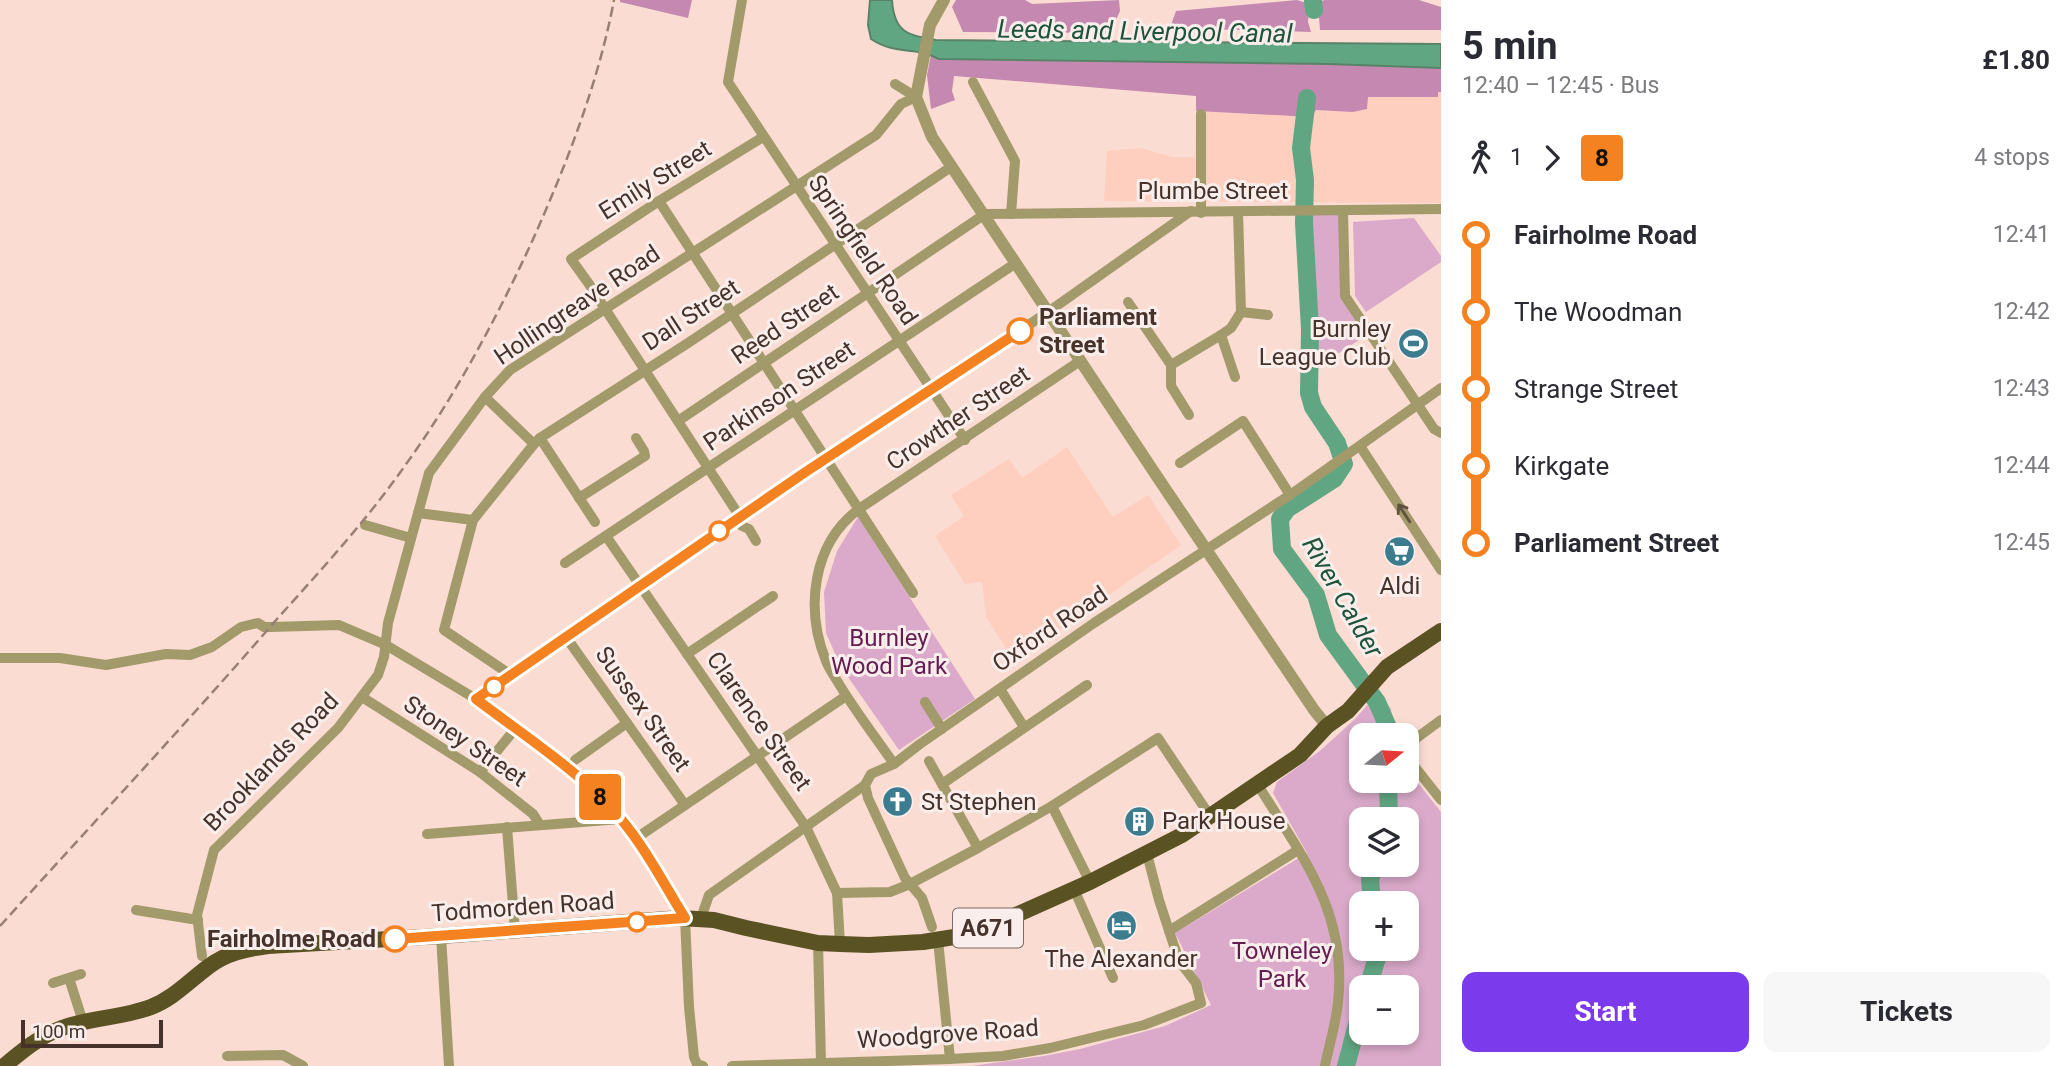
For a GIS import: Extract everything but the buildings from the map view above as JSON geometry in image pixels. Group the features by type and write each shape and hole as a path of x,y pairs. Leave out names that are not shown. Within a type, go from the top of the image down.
{"highway":[{"name":"Todmorden Road","path":"4,1066 46,1035 64,1027 137,1012 152,1006 172,997 208,967 242,950 268,946 693,918 818,943 869,945 935,933 973,934 1090,882 1182,835 1300,755 1327,726 1348,711 1387,667 1441,631"}],"street":[{"name":"Springfield Road","path":"742,0 728,82 965,440"},
{"path":"944,0 930,25 916,97 932,137 1206,551 1307,701 1327,726"},
{"path":"973,82 1015,161 1011,214"},
{"path":"895,84 916,97"},
{"name":"Hollingreave Road","path":"386,645 388,622 429,473 485,397 510,370 876,135 901,104 916,97"},
{"path":"476,699 738,518 1196,212 1201,114"},
{"name":"Emily Street","path":"606,310 571,259 763,137"},
{"name":"Dall Street","path":"473,520 537,441 951,167"},
{"path":"659,201 913,593"},
{"name":"Plumbe Street","path":"985,214 1441,209"},
{"path":"1343,211 1345,296 1434,429 1441,433"},
{"path":"1171,365 1231,328 1241,312 1238,212"},
{"name":"Reed Street","path":"678,421 985,214"},
{"name":"Parkinson Street","path":"565,564 1016,263"},
{"path":"1128,302 1171,365 1171,386 1189,415"},
{"path":"606,310 708,468 742,526 749,529 756,541"},
{"path":"1241,312 1268,315"},
{"path":"1221,335 1235,377"},
{"name":"Crowther Street","path":"894,764 846,696 826,662 817,632 814,597 816,577 825,550 846,519 859,509 1080,361"},
{"name":"Oxford Road","path":"693,918 709,895 864,785 871,774 894,764 1094,623 1290,495 1441,388"},
{"path":"485,397 537,441 594,522"},
{"path":"1180,463 1243,421 1290,495"},
{"path":"579,498 645,456 636,438"},
{"path":"1356,448 1441,570"},
{"path":"418,513 473,520 444,631 511,675"},
{"path":"365,525 411,538"},
{"name":"Clarence Street","path":"606,536 806,827 837,893 840,944"},
{"path":"687,654 773,596"},
{"path":"0,658 60,658 106,665 166,654 190,655 212,648 242,627 258,623 271,627 340,625 386,645 476,699 597,793 621,819 693,918 689,1007 694,1057 697,1064 703,1066"},
{"name":"Sussex Street","path":"566,637 685,804"},
{"name":"Brooklands Road","path":"202,956 198,919 214,850 322,744 362,697 378,675 386,645"},
{"path":"942,784 1087,685"},
{"path":"1000,689 1024,727"},
{"path":"635,839 846,696"},
{"name":"Stoney Street","path":"362,697 480,772 533,814 540,825"},
{"path":"925,702 942,729"},
{"path":"1419,736 1441,720"},
{"path":"575,760 627,723"},
{"path":"480,772 515,729"},
{"path":"837,893 890,892 910,884 1052,806 1158,738 1210,816"},
{"path":"929,761 978,848"},
{"path":"1419,771 1440,796"},
{"path":"864,785 910,884 922,898 935,933 950,1059"},
{"path":"1258,785 1310,869 1327,903 1336,937 1338,1003 1325,1066"},
{"path":"1052,806 1090,882"},
{"path":"427,834 621,819"},
{"path":"507,827 516,931"},
{"path":"1147,854 1169,931 1298,850"},
{"path":"1074,889 1112,978"},
{"path":"136,910 198,919"},
{"name":"Woodgrove Road","path":"732,1066 1003,1056 1050,1048 1144,1025 1201,1003 1196,983 1180,962 1169,931"},
{"path":"441,936 449,1066"},
{"path":"818,943 821,1062"},
{"path":"53,983 80,974"},
{"path":"69,978 83,1022"},
{"path":"227,1056 283,1055 303,1066"}],"shaded area":[{"path":"620,0 692,0 688,18"},
{"path":"870,0 892,0 899,26 910,34 936,40 1441,44 1441,68 939,59 889,47 871,39 868,25"},
{"path":"956,0 1025,0 1032,4 1119,0 1120,11 1110,33 963,32 952,7"},
{"path":"1297,0 1310,4 1308,22 1311,32 1170,28 1176,11"},
{"path":"1324,0 1419,0 1441,7 1441,30 1320,30 1318,4"},
{"path":"931,55 939,59 1441,68 1441,92 1438,92 1438,97 1368,97 1367,109 1353,112 1316,110 1311,117 1196,111 1196,96 954,76 952,91 955,100 931,109 927,75"},
{"path":"1437,91 1441,92 1441,203 1104,201 1107,151 1141,148 1172,157 1195,157 1196,111 1311,117 1316,110 1353,112 1367,109 1367,97 1437,97"},
{"path":"1067,447 1113,517 1148,495 1181,545 1014,661 986,617 982,582 965,584 935,536 964,516 951,495 1009,459 1022,478"}],"green space":[{"path":"1341,213 1343,298 1367,335 1317,367 1310,214"},
{"path":"1414,218 1441,256 1441,262 1366,312 1355,296 1353,222"},
{"name":"Burnley Wood Park","path":"858,517 975,699 899,750 841,667 826,633 824,592 837,551"},
{"name":"Towneley Park","path":"1378,693 1391,709 1392,723 1351,723"},
{"name":"Towneley Park","path":"1349,724 1349,793 1419,793 1419,784 1441,812 1441,1066 971,1066 1080,1049 1165,1026 1211,1005 1175,933 1307,853 1273,793 1277,782 1321,750"}],"waterway":[{"name":"River Calder","path":"1313,0 1314,10"},
{"name":"River Calder","path":"1307,98 1301,148 1305,180 1304,223 1310,329 1309,393 1313,407 1337,443 1344,464 1334,479 1287,509 1280,519 1282,549 1316,595 1328,635 1377,702 1386,723"},
{"name":"River Calder","path":"1388,793 1389,807"},
{"name":"River Calder","path":"1371,877 1371,891"},
{"name":"River Calder","path":"1372,975 1376,961"},
{"name":"River Calder","path":"1346,1066 1352,1045"}],"railway":[{"path":"0,926 326,564 374,507 422,441 487,332 543,217 590,95 614,0"}],"bus line":[{"name":"8","path":"395,939 685,918 621,819 597,793 476,699 804,473 1020,331"}],"place":[{"name":"Parliament Street","path":"1020,331"},
{"name":"Burnley League Club","path":"1414,343"},
{"name":"Aldi","path":"1400,552"},
{"name":"St Stephen","path":"898,802"},
{"name":"Park House","path":"1139,821"},
{"name":"The Alexander","path":"1121,925"},
{"name":"Fairholme Road","path":"395,939"}],"water label":[{"name":"Leeds and Liverpool Canal","path":"1145,31"}]}
